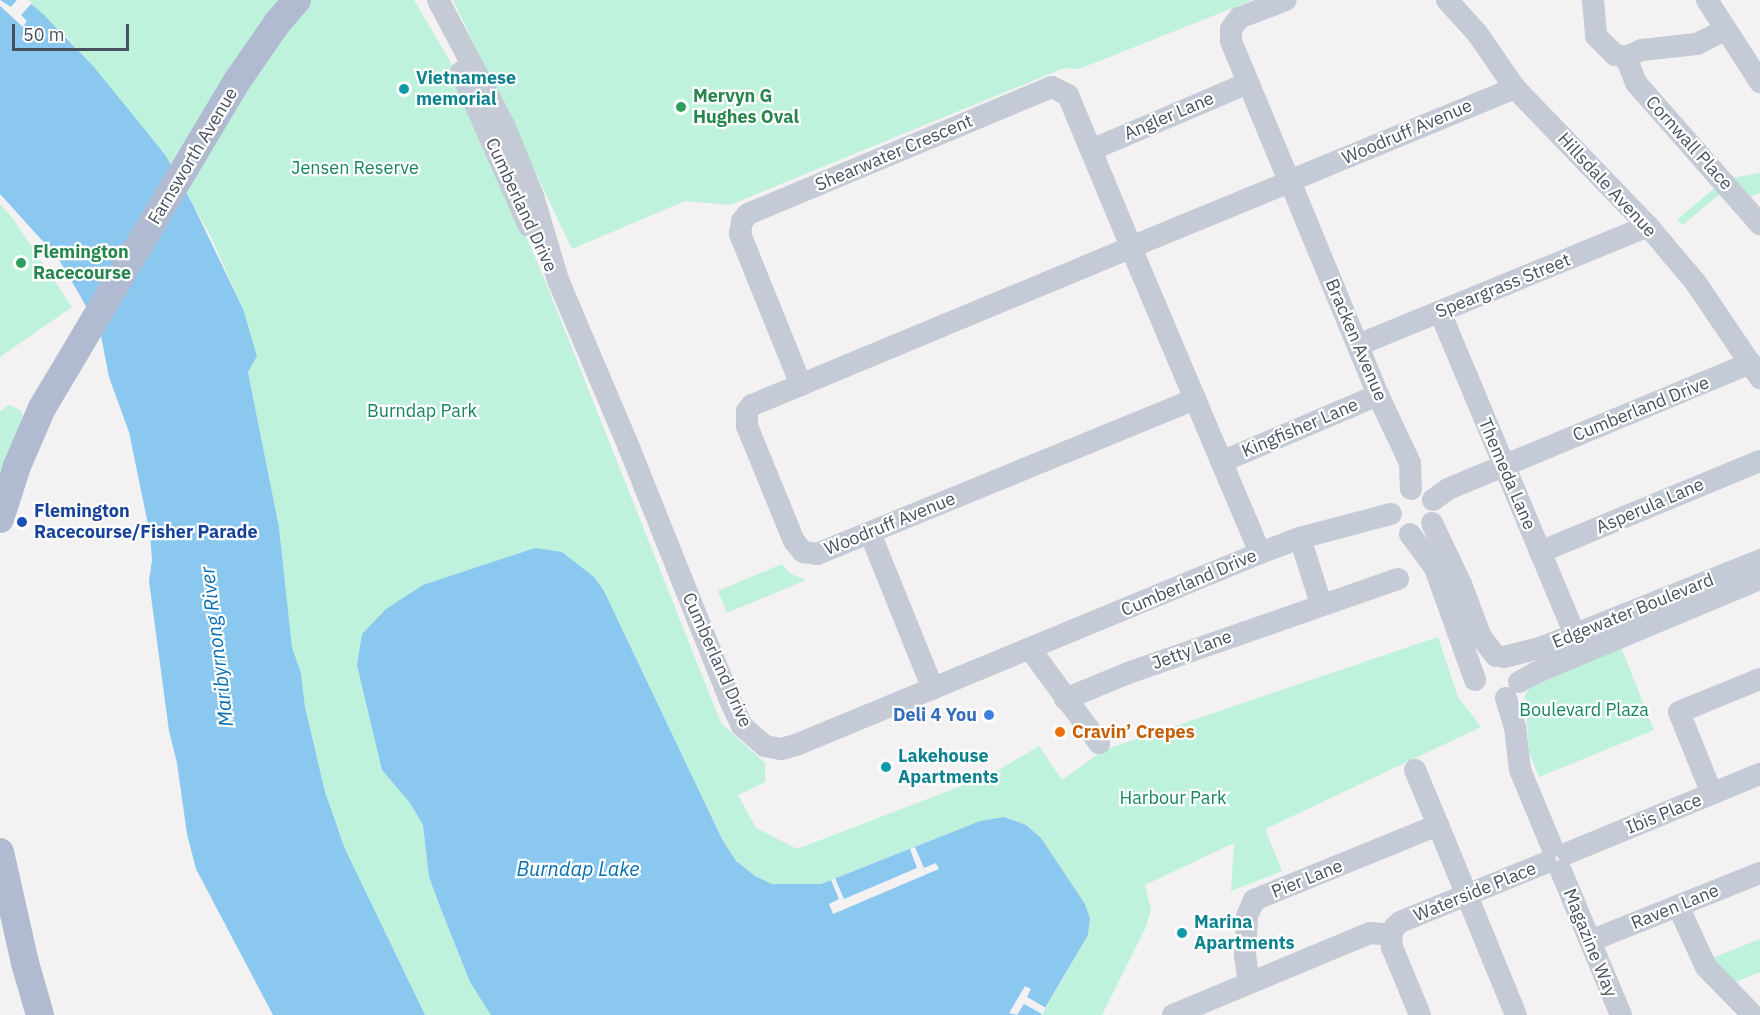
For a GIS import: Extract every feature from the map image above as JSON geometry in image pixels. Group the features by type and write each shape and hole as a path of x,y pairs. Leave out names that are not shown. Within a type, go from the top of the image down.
{"main road":[{"name":"Farnsworth Avenue","path":"0,519 16,466 31,430 59,379 237,81 278,22 297,0"},
{"path":"0,852 25,963 40,1015"}],"street":[{"name":"Cumberland Drive","path":"421,0 460,71 546,263 558,280"},
{"name":"Cumberland Drive","path":"438,0 504,125 533,196 558,280 630,450 729,698 742,726 752,738 765,746 781,749 796,746 1260,553 1300,538 1391,514"},
{"name":"Bracken Avenue","path":"1286,0 1239,18 1231,29 1231,41 1378,395 1410,463 1411,489"},
{"name":"Hillsdale Avenue","path":"1447,0 1477,33 1515,87 1648,226 1696,283 1756,370"},
{"path":"1593,0 1596,36 1615,55 1626,57 1642,50 1697,44 1725,30"},
{"path":"1707,0 1760,82"},
{"name":"Cornwall Place","path":"1626,57 1636,83 1760,224"},
{"name":"Angler Lane","path":"1091,150 1248,83"},
{"name":"Shearwater Crescent","path":"801,385 740,234 742,221 748,214 1052,87 1068,95 1260,553"},
{"name":"Woodruff Avenue","path":"1195,399 817,554 803,552 794,541 745,418 752,405 1515,87"},
{"name":"Speargrass Street","path":"1358,345 1648,226"},
{"name":"Themeda Lane","path":"1440,312 1575,635"},
{"name":"Cumberland Drive","path":"1433,500 1448,489 1504,465 1756,370"},
{"name":"Kingfisher Lane","path":"1221,462 1378,395"},
{"name":"Asperula Lane","path":"1540,552 1760,461"},
{"path":"1410,534 1420,533 1432,523 1435,515 1433,500 1426,493 1411,489 1395,497 1391,514 1396,526 1410,534 1435,568 1475,680 1484,696 1491,700 1513,690 1517,667 1500,656 1481,637 1473,621 1461,584 1432,523"},
{"path":"870,533 933,689"},
{"path":"1300,538 1321,604"},
{"name":"Edgewater Boulevard","path":"1500,656 1543,647 1760,560"},
{"name":"Jetty Lane","path":"1065,699 1128,673 1398,579"},
{"name":"Edgewater Boulevard","path":"1513,690 1535,673 1760,579"},
{"path":"1030,649 1099,744"},
{"path":"1475,680 1479,665 1488,657 1500,656"},
{"path":"1712,794 1679,712 1760,679"},
{"name":"Magazine Way","path":"1513,690 1520,770 1621,1015"},
{"path":"1415,770 1516,1015"},
{"name":"Ibis Place","path":"1556,859 1760,774"},
{"name":"Pier Lane","path":"1249,983 1245,956 1247,916 1254,900 1438,825"},
{"name":"Waterside Place","path":"1390,935 1400,922 1556,859"},
{"name":"Raven Lane","path":"1590,941 1760,873"},
{"path":"1678,906 1706,967 1753,1015"},
{"path":"1173,1015 1370,933 1390,935 1392,947 1420,1015"}],"green space":[{"name":"Burndap Park","path":"26,0 414,0 457,73 546,283 721,723 765,763 765,782 738,795 756,828 797,849 990,775 1039,746 1062,780 1104,750 1438,637 1458,697 1481,727 1265,829 1282,871 1231,891 1234,843 1145,885 1151,910 1145,929 1102,1015 1042,1015 1088,935 1090,918 1085,904 1041,838 1026,825 1004,817 980,821 821,884 772,884 755,876 736,861 722,839 604,591 535,548 510,558 382,770 410,803 423,825 429,877 491,1015 425,1015 345,850 325,792 305,707 301,673 292,647 279,527 248,372 251,364 243,309 212,239 166,156 67,37"},
{"path":"453,0 1253,0 1079,69 1064,68 730,205 685,201 572,249"},
{"path":"1760,173 1760,193 1750,197 1733,178"},
{"path":"1717,186 1722,192 1682,226 1677,219"},
{"name":"Flemington Racecourse","path":"0,204 13,219 72,307 0,357"},
{"path":"9,405 20,410 23,416 0,474 0,411"},
{"path":"782,564 791,574 806,580 727,613 718,591"},
{"name":"Boulevard Plaza","path":"1621,647 1654,730 1539,777 1529,752 1525,696 1530,686"},
{"path":"1760,939 1760,972 1733,983 1710,959"}],"water":[{"name":"Maribyrnong River","path":"0,0 26,0 43,14 93,66 166,156 193,205 243,309 257,356 248,372 279,527 292,647 301,673 305,707 325,792 345,849 425,1015 273,1015 196,869 187,834 177,763 169,731 149,581 152,560 150,534 129,432 109,377 101,336 82,299 58,258 0,194"},
{"name":"Burndap Lake","path":"535,548 562,552 594,577 604,591 722,839 736,861 755,876 772,884 821,884 980,821 1004,817 1026,825 1041,838 1085,904 1090,918 1088,935 1041,1015 491,1015 470,982 429,877 423,825 410,803 382,770 357,665 362,634 386,609 423,585"}],"pier":[{"path":"0,0 11,7 17,0 28,0 32,3 21,15 27,21 23,27 0,6"},
{"path":"915,847 924,868 936,863 939,869 833,914 829,904 839,899 831,880 835,878 844,899 917,868 910,849"},
{"path":"1025,986 1031,989 1027,997 1046,1008 1042,1014 1024,1004 1017,1015 1009,1013"}],"place":[{"name":"Vietnamese memorial","path":"404,89"},
{"name":"Mervyn G Hughes Oval","path":"681,107"},
{"name":"Flemington Racecourse","path":"21,263"},
{"name":"Flemington Racecourse/Fisher Parade","path":"22,522"},
{"name":"Deli 4 You","path":"989,715"},
{"name":"Cravin’ Crepes","path":"1060,732"},
{"name":"Lakehouse Apartments","path":"886,767"},
{"name":"Marina Apartments","path":"1182,933"}],"park label":[{"name":"Jensen Reserve","path":"355,168"},
{"name":"Harbour Park","path":"1173,798"}]}
